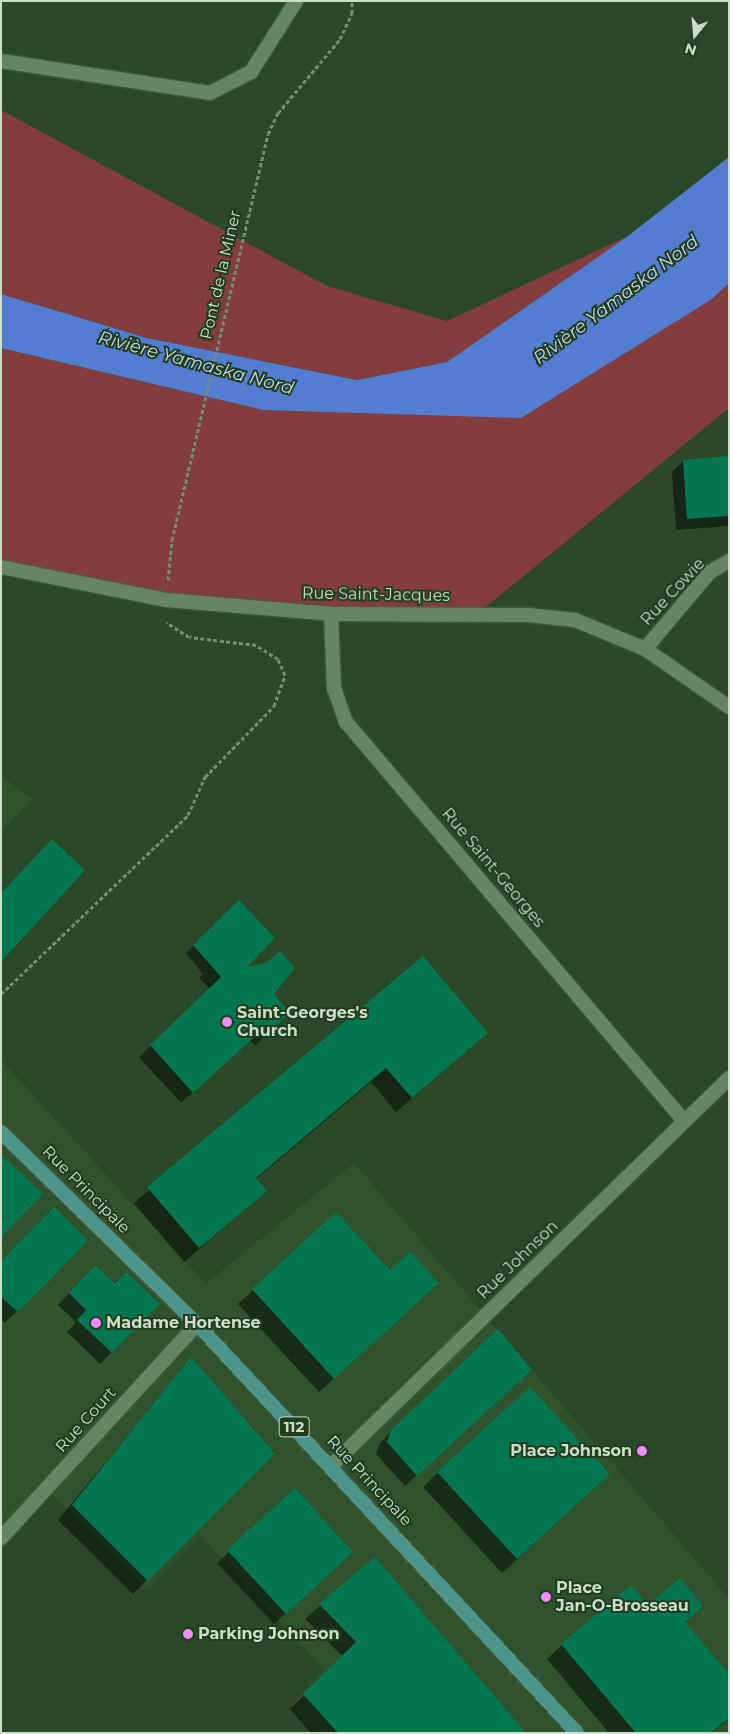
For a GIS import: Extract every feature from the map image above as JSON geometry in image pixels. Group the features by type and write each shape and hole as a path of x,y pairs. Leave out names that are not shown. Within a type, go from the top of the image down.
{"main road":[{"name":"Rue Principale","path":"1,1132 197,1324 578,1733"}],"street":[{"path":"1,60 210,93 251,72 296,1"},
{"name":"Rue Cowie","path":"645,648 710,572 729,561"},
{"name":"Rue Saint-Jacques","path":"1,567 166,600 331,614 537,616 575,620 645,648 729,707"},
{"name":"Rue Saint-Georges","path":"331,614 334,688 346,722 684,1121"},
{"name":"Rue Johnson","path":"331,1466 729,1078"},
{"name":"Rue Court","path":"1,1538 197,1324"}],"path":[{"name":"Pont de la Miner","path":"1,994 188,815 205,777 274,706 285,675 278,659 256,645 189,637 162,620 172,540 260,161 278,113 340,38 352,13 352,1"}],"shaded area":[{"path":"1,110 327,286 447,321 628,236 447,362 357,380 147,338 1,294"},
{"path":"729,283 729,408 481,611 331,614 166,600 1,562 1,348 263,410 712,299"},
{"path":"1,776 32,799 1,832"},
{"path":"1,1060 206,1284 354,1163 729,1599 729,1733 315,1733 291,1706 324,1670 201,1536 147,1589 52,1494 1,1551"}],"water":[{"name":"Rivière Yamaska Nord","path":"729,157 729,283 712,299 521,418 263,410 1,348 1,294 147,338 357,380 447,362 628,236"}],"building":[{"path":"729,456 729,516 687,519 683,460"},
{"path":"52,839 85,870 1,962 1,893"},
{"name":"Saint-Georges's Church","path":"239,900 275,938 247,967 266,963 280,951 295,968 274,994 290,1013 268,1034 261,1031 193,1093 150,1045 221,977 193,945"},
{"path":"423,956 488,1033 412,1098 386,1068 256,1178 267,1191 199,1248 147,1187"},
{"path":"1,1154 43,1194 1,1237"},
{"path":"54,1207 88,1241 18,1312 1,1297 1,1261"},
{"path":"336,1212 390,1270 410,1252 439,1283 334,1379 252,1289"},
{"path":"95,1265 115,1284 126,1272 160,1304 112,1353 77,1320 86,1310 69,1293"},
{"path":"498,1329 532,1370 417,1476 387,1442 391,1430"},
{"path":"191,1357 275,1454 148,1581 72,1505"},
{"path":"530,1387 610,1474 517,1559 437,1472"},
{"path":"295,1488 353,1552 286,1614 227,1550"},
{"path":"375,1557 526,1733 338,1733 303,1694 356,1642 319,1604"},
{"path":"680,1578 703,1606 685,1622 729,1674 729,1718 711,1733 636,1733 561,1644 631,1585 648,1605"}],"place":[{"name":"Saint-Georges's Church","path":"227,1022"},
{"name":"Madame Hortense","path":"96,1323"},
{"name":"Place Johnson","path":"642,1451"},
{"name":"Place Jan-O-Brosseau","path":"546,1597"},
{"name":"Parking Johnson","path":"188,1634"}]}
